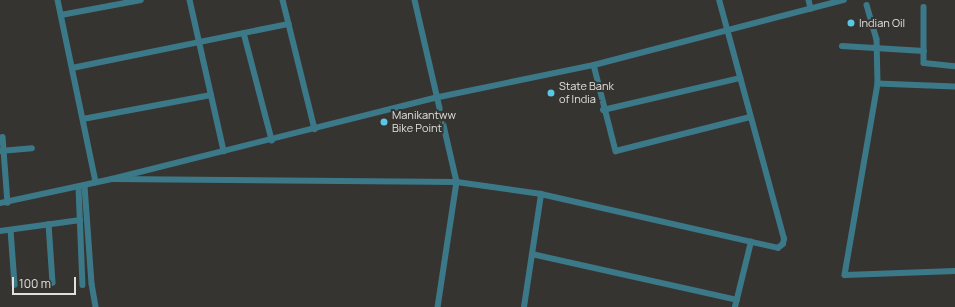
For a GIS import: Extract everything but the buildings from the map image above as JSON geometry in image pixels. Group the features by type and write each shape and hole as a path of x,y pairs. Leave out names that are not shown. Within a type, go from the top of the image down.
{"street":[{"path":"58,0 96,182"},
{"path":"61,16 141,0"},
{"path":"190,0 224,151"},
{"path":"283,0 315,129"},
{"path":"415,0 439,97 457,182 438,307"},
{"path":"112,179 457,182 541,194 778,248 783,244 784,239 719,0"},
{"path":"809,0 811,9"},
{"path":"0,203 8,203 112,179 439,97 594,65 727,29 844,0"},
{"path":"867,5 877,38 878,84 845,275 955,272"},
{"path":"924,8 924,63 955,66"},
{"path":"72,68 289,24"},
{"path":"244,32 272,140"},
{"path":"842,46 924,52"},
{"path":"594,65 603,110 616,151 750,117"},
{"path":"603,110 740,78"},
{"path":"878,84 955,87"},
{"path":"83,119 212,95"},
{"path":"2,137 2,151 8,203"},
{"path":"2,151 32,148"},
{"path":"82,186 80,220 83,285"},
{"path":"82,186 92,284 96,307"},
{"path":"524,307 541,194"},
{"path":"0,231 80,220"},
{"path":"49,224 53,283"},
{"path":"12,230 15,285"},
{"path":"735,307 751,242"},
{"path":"532,254 737,300"}],"place":[{"name":"Indian Oil","path":"851,23"},
{"name":"State Bank of India","path":"551,93"},
{"name":"Manikantww Bike Point","path":"384,122"}]}
